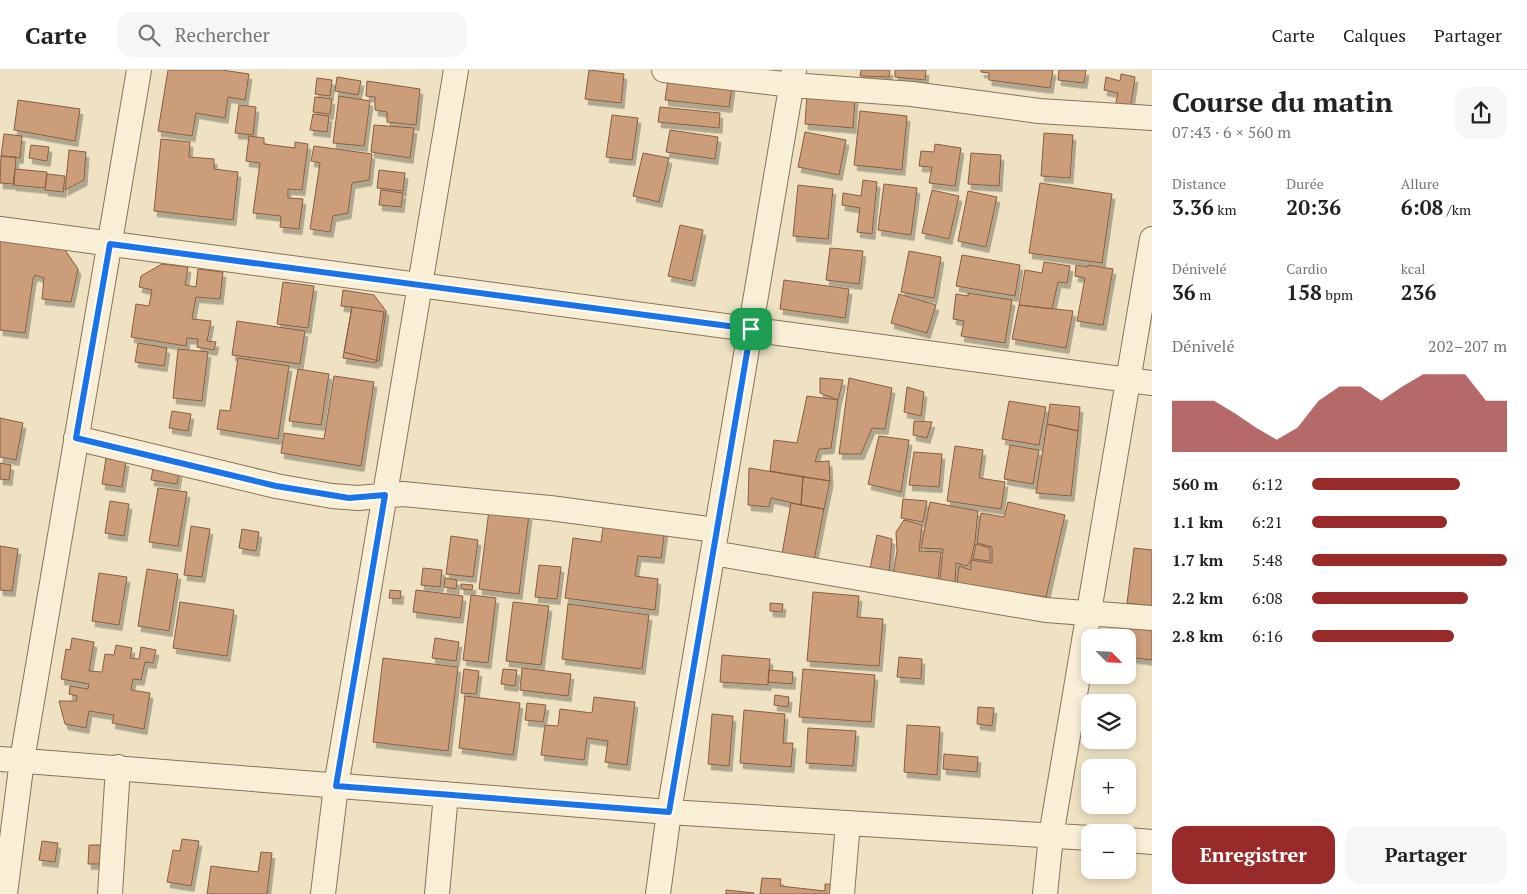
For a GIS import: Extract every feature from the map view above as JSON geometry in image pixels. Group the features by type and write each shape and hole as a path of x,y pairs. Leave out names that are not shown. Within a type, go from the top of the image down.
{"street":[{"path":"4,894 11,759 76,438 139,70"},
{"path":"323,894 336,786 456,70"},
{"path":"664,70 793,78 1039,111 1152,118"},
{"path":"658,894 669,812 793,78"},
{"path":"0,229 1152,383"},
{"path":"1044,894 1051,836 1152,239"},
{"path":"76,438 276,486 349,498 403,494 550,508 716,530"},
{"path":"712,553 1046,610 1152,618"},
{"path":"11,759 669,812 1081,838"},
{"path":"110,894 118,767"},
{"path":"437,894 446,794"},
{"path":"842,894 848,823"},
{"path":"1136,841 1152,842"}],"building":[{"path":"168,70 222,70 249,74 245,100 228,97 225,118 196,113 192,136 158,131"},
{"path":"589,70 624,74 621,103 585,99"},
{"path":"861,70 890,70 889,77 860,76"},
{"path":"895,70 926,70 925,80 895,77"},
{"path":"981,70 1053,70 1050,88 989,80 989,73 981,72"},
{"path":"1059,70 1086,70 1084,83 1058,80"},
{"path":"1121,74 1135,77 1130,110 1115,107 1118,93 1104,90 1106,77 1120,81"},
{"path":"337,77 361,81 358,95 335,91"},
{"path":"317,78 332,80 330,96 315,94"},
{"path":"668,79 732,86 729,107 665,100"},
{"path":"367,81 420,89 416,125 387,122 387,112 375,110 375,97 366,96"},
{"path":"807,95 855,98 853,128 805,124"},
{"path":"339,96 370,101 364,146 333,143"},
{"path":"315,97 332,99 330,114 313,112"},
{"path":"18,100 80,109 75,141 14,130"},
{"path":"239,105 256,107 253,135 235,133"},
{"path":"660,107 720,113 719,128 658,122"},
{"path":"860,111 907,116 902,170 854,165"},
{"path":"313,114 329,116 327,132 310,130"},
{"path":"612,115 638,118 632,160 606,157"},
{"path":"374,125 414,128 410,158 371,152"},
{"path":"670,130 718,137 715,159 666,152"},
{"path":"805,132 846,140 839,175 798,167"},
{"path":"1044,133 1073,135 1070,178 1041,176"},
{"path":"4,134 22,136 20,158 1,156"},
{"path":"249,136 264,138 264,144 295,148 295,142 308,144 302,190 288,189 288,198 303,199 299,229 280,227 281,216 253,213 260,163 246,161"},
{"path":"161,139 190,142 189,157 214,159 214,169 238,172 233,220 154,211"},
{"path":"935,144 961,148 955,186 929,183 932,167 919,166 921,151 934,152"},
{"path":"31,145 49,147 47,161 29,158"},
{"path":"314,146 372,154 369,180 352,183 348,213 333,216 330,232 310,229 320,163 311,161"},
{"path":"69,150 86,152 84,180 65,190"},
{"path":"643,153 669,158 659,202 633,196"},
{"path":"971,153 1001,155 999,186 968,184"},
{"path":"1,156 16,157 14,184 0,183"},
{"path":"15,169 47,172 45,188 13,185"},
{"path":"379,170 405,173 403,191 377,188"},
{"path":"47,174 65,176 63,192 45,190"},
{"path":"863,180 877,182 872,234 857,232 860,208 842,205 843,193 861,196"},
{"path":"1040,183 1112,194 1102,263 1029,253"},
{"path":"884,184 917,188 911,235 878,230"},
{"path":"798,185 833,189 828,239 793,236"},
{"path":"381,190 403,193 401,207 379,205"},
{"path":"932,190 959,196 949,239 922,233"},
{"path":"968,191 997,197 986,247 958,241"},
{"path":"680,225 703,230 692,281 668,276"},
{"path":"0,237 63,247 78,269 71,302 42,299 44,278 35,275 25,333 0,330"},
{"path":"830,248 863,251 859,284 826,280"},
{"path":"909,251 941,257 934,298 901,292"},
{"path":"962,255 1020,265 1015,296 956,286"},
{"path":"1044,262 1070,266 1067,283 1058,282 1052,309 1019,305 1025,270 1042,273"},
{"path":"162,264 188,267 185,285 196,287 198,269 223,272 220,299 196,297 192,319 211,321 207,341 216,342 214,350 197,347 198,339 187,338 186,346 131,337 136,304 149,306 152,290 139,287 141,276"},
{"path":"1076,265 1113,269 1103,325 1077,321 1085,278 1075,276"},
{"path":"784,280 849,289 845,318 780,309"},
{"path":"283,282 314,286 308,328 277,324"},
{"path":"343,290 374,295 386,311 379,361 344,352 352,307 341,306"},
{"path":"968,293 1012,300 1005,343 961,336 964,321 953,319 956,294 968,296"},
{"path":"899,294 936,305 927,333 891,323"},
{"path":"1019,305 1073,311 1066,348 1012,339"},
{"path":"352,307 384,312 376,363 343,358"},
{"path":"237,321 305,331 300,364 232,355"},
{"path":"138,343 167,348 164,366 135,362"},
{"path":"178,349 208,352 202,401 173,398"},
{"path":"238,358 289,366 278,439 217,429 220,410 230,411"},
{"path":"298,369 329,374 321,425 289,421"},
{"path":"334,376 374,382 361,466 281,453 284,433 324,439"},
{"path":"820,378 843,380 838,400 820,393"},
{"path":"849,378 892,388 885,429 872,428 861,454 839,454"},
{"path":"907,387 924,392 921,416 904,412"},
{"path":"807,396 838,400 831,448 819,449 815,462 829,461 830,481 770,471 774,440 797,443"},
{"path":"1009,401 1046,407 1039,445 1002,439"},
{"path":"1050,404 1080,407 1078,431 1047,424"},
{"path":"172,411 191,414 188,431 169,428"},
{"path":"0,418 23,423 16,460 0,457"},
{"path":"914,421 932,422 927,438 913,435"},
{"path":"1047,424 1078,431 1071,496 1036,493"},
{"path":"879,436 909,440 901,492 868,484"},
{"path":"1010,445 1039,450 1033,484 1004,479"},
{"path":"955,446 983,450 979,478 1005,482 1001,509 947,501"},
{"path":"914,452 942,454 939,487 909,485"},
{"path":"106,458 126,461 122,487 102,484"},
{"path":"0,463 11,465 9,480 0,479"},
{"path":"153,468 179,472 177,484 151,480"},
{"path":"749,468 803,477 801,505 771,498 769,507 748,505"},
{"path":"803,477 830,481 824,509 801,505"},
{"path":"158,488 187,492 178,546 149,542"},
{"path":"903,499 927,501 923,522 901,518"},
{"path":"110,501 129,504 124,536 105,533"},
{"path":"930,502 978,511 971,560 967,566 956,563 955,583 940,580 943,549 921,548"},
{"path":"1008,502 1065,515 1046,597 957,584 959,566 971,570 971,560 992,563 992,547 977,543 981,513 1004,517"},
{"path":"791,503 824,509 814,560 782,554"},
{"path":"489,510 529,515 519,594 479,589"},
{"path":"904,520 922,525 919,551 941,552 938,579 893,574 897,551 896,532"},
{"path":"604,521 665,529 661,558 638,556 635,576 658,579 655,610 565,598 573,538 601,542"},
{"path":"191,526 210,529 202,577 184,575"},
{"path":"242,529 259,532 256,551 239,548"},
{"path":"877,535 892,539 889,572 870,568"},
{"path":"451,536 478,540 473,577 446,574"},
{"path":"976,544 990,548 990,561 973,559"},
{"path":"0,546 18,549 12,591 0,590"},
{"path":"1134,548 1152,550 1152,606 1127,603"},
{"path":"539,565 561,567 557,599 535,597"},
{"path":"423,568 442,570 440,587 421,585"},
{"path":"147,569 178,574 169,631 138,626"},
{"path":"99,573 127,577 119,625 92,621"},
{"path":"445,578 457,580 456,589 444,587"},
{"path":"461,584 473,585 472,590 461,589"},
{"path":"390,590 401,591 400,599 389,598"},
{"path":"416,590 463,596 460,618 413,612"},
{"path":"813,592 859,596 857,617 883,619 879,666 807,661"},
{"path":"471,595 496,598 488,663 463,660"},
{"path":"180,602 234,610 227,656 173,648"},
{"path":"513,602 549,606 541,665 506,661"},
{"path":"770,603 783,604 782,612 770,611"},
{"path":"568,604 649,615 642,669 562,659"},
{"path":"1127,626 1152,629 1152,660 1136,658 1136,629 1127,629"},
{"path":"72,638 94,642 89,671 102,672 105,654 114,655 116,645 132,648 130,658 139,659 141,647 156,650 153,663 145,662 141,680 133,679 131,690 150,693 144,729 112,723 114,715 89,711 86,728 65,724 59,701 76,701 77,696 69,694 70,686 88,689 89,684 61,679 66,649 70,650"},
{"path":"435,638 459,642 456,661 432,658"},
{"path":"722,655 770,659 768,685 720,682"},
{"path":"899,657 922,659 921,679 897,677"},
{"path":"383,658 458,667 448,751 373,742"},
{"path":"522,668 571,674 568,696 520,690"},
{"path":"464,669 479,671 476,694 461,693"},
{"path":"503,669 517,670 515,686 501,684"},
{"path":"803,669 875,675 871,722 799,717"},
{"path":"769,670 793,672 792,684 768,682"},
{"path":"775,695 789,697 788,707 774,705"},
{"path":"465,696 520,703 513,755 459,748"},
{"path":"594,697 635,702 627,765 605,762 608,741 587,738 584,760 541,755 545,725 558,726 560,709 592,713"},
{"path":"527,703 546,705 543,722 525,720"},
{"path":"978,707 994,708 992,726 977,724"},
{"path":"744,710 785,714 783,743 793,743 791,767 740,763"},
{"path":"712,714 733,716 729,766 708,764"},
{"path":"907,725 940,727 937,775 904,772"},
{"path":"808,728 856,731 853,766 806,763"},
{"path":"944,754 978,757 977,772 943,769"},
{"path":"182,839 199,841 191,886 167,882 173,850 180,851"},
{"path":"42,841 58,843 55,862 39,860"},
{"path":"89,845 105,845 104,864 88,864"},
{"path":"261,852 272,853 267,894 207,894 211,866 258,872"},
{"path":"762,878 781,879 780,886 825,891 825,884 839,885 838,894 760,894"},
{"path":"726,890 754,893 754,894 726,894"}],"route":[{"path":"110,244 751,329 669,812 336,786 385,495 349,498 276,486 76,438 110,244"}]}
